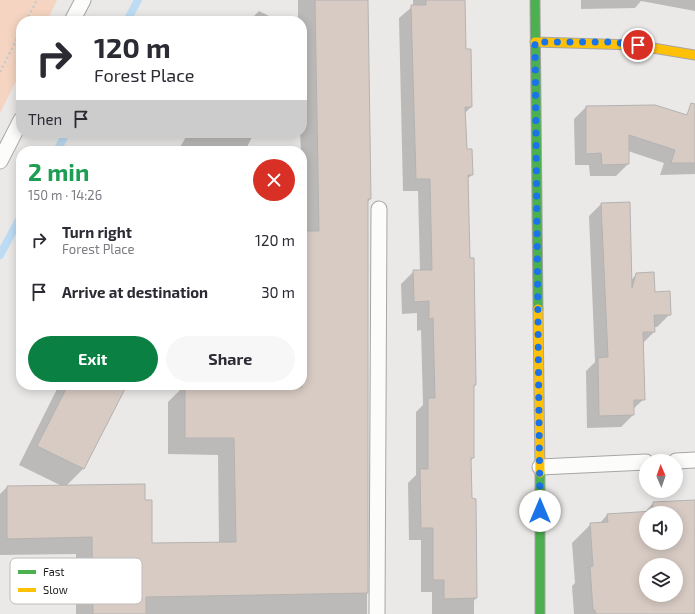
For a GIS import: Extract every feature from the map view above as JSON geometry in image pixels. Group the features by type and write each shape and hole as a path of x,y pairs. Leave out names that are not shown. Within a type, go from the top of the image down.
{"street":[{"path":"535,0 540,614"},
{"path":"535,42 612,42 664,47 695,56"}],"lane":[{"path":"75,16 83,0"},
{"path":"0,161 16,130"},
{"path":"377,614 380,209"},
{"path":"683,461 695,460"},
{"path":"540,467 639,462"}],"path":[{"path":"29,16 37,0"},
{"path":"0,72 16,41"}],"shaded area":[{"path":"0,0 57,0 49,16 16,16 16,81 0,113"}],"building":[{"path":"315,0 368,0 371,199 368,199 368,593 146,597 146,614 93,614 93,604 142,604 142,558 92,558 92,537 7,539 7,486 145,484 145,500 152,500 152,543 236,542 234,438 185,438 185,390 307,390 307,231 319,231"},
{"path":"426,0 465,0 466,49 471,49 472,107 465,107 467,149 472,149 473,175 468,175 470,258 474,258 476,385 474,385 474,458 471,458 472,498 476,499 477,598 444,599 444,580 433,580 433,528 421,528 420,469 428,469 428,398 435,398 433,318 429,319 429,301 414,302 413,270 432,270 430,179 416,179 411,5 426,5"},
{"path":"691,103 695,104 695,163 671,163 675,150 629,135 629,164 602,165 601,153 586,154 586,106 655,105 687,115"},
{"path":"630,202 632,288 636,273 654,272 655,292 670,291 671,315 654,315 655,332 643,332 645,400 634,400 634,415 599,416 598,358 608,357 601,203"},
{"path":"65,390 124,390 84,469 37,446"},
{"path":"695,500 695,614 596,614 595,610 593,610 590,567 593,566 590,523 608,522 607,514 639,512 639,550 683,550 683,506 653,506 653,502"}],"waterway":[{"path":"130,16 138,0"},
{"path":"60,146 64,138"},
{"path":"0,255 16,225"}],"traffic: fast":[{"path":"535,0 538,309"},
{"path":"540,473 540,614"}],"traffic: slow":[{"path":"535,42 635,45 695,55"},
{"path":"538,309 540,473"}],"route":[{"path":"540,511 535,42 612,42 638,45"}]}
